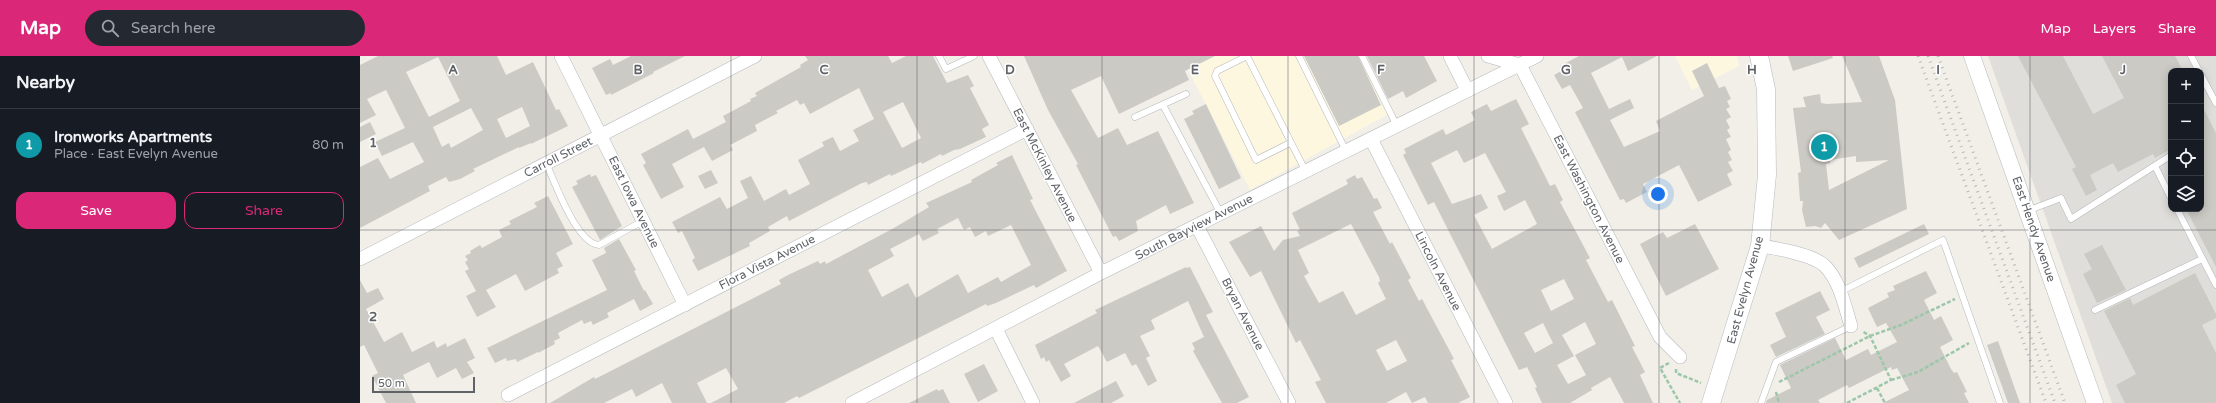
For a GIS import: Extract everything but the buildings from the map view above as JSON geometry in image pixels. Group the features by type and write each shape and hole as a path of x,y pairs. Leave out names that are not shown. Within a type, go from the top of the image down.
{"main road":[{"name":"East Evelyn Avenue","path":"1714,396 1760,246 1767,170 1766,89 1759,56"}],"street":[{"name":"East Iowa Avenue","path":"561,56 685,305"},
{"name":"Carroll Street","path":"360,259 755,56"},
{"name":"East McKinley Avenue","path":"989,56 1101,273"},
{"path":"1450,56 1467,90"},
{"path":"1488,56 1520,65"},
{"name":"South Bayview Avenue","path":"854,403 1101,273 1537,56"},
{"name":"East Hendy Avenue","path":"1972,56 2095,403"},
{"name":"East Washington Avenue","path":"1520,65 1660,337 1680,357"},
{"name":"Flora Vista Avenue","path":"508,395 1027,129"},
{"name":"Lincoln Avenue","path":"1371,139 1506,403"},
{"name":"Bryan Avenue","path":"1197,226 1289,403"},
{"path":"1760,246 1791,251 1825,266 1840,292 1851,326"},
{"path":"996,329 1033,403"}],"lane":[{"path":"939,56 946,69 974,56"},
{"path":"1290,143 1256,160 1215,76 1217,71 1246,56 1306,172"},
{"path":"1299,56 1346,151"},
{"path":"1362,56 1397,126"},
{"path":"2191,56 2197,68"},
{"path":"2204,81 2216,103"},
{"path":"1135,117 1186,94"},
{"path":"1163,105 1221,214"},
{"path":"2027,211 2061,198 2071,219 2168,157"},
{"path":"546,163 576,225 583,235 595,245 599,245 643,221"},
{"path":"2155,166 2168,192"},
{"path":"2178,212 2216,285"},
{"path":"1840,292 1943,240 2000,403"},
{"path":"2095,310 2202,259"},
{"path":"1761,403 1776,362 1851,326"}],"path":[{"path":"1774,385 1870,336 1901,325 1962,295"},
{"path":"1851,326 1870,336 1891,380"},
{"path":"1847,403 1891,380 1918,372 1978,338"},
{"path":"1680,357 1676,373 1714,396"},
{"path":"1680,357 1660,368 1680,403"},
{"path":"1877,388 1884,403"}],"shaded area":[{"path":"1181,56 1365,56 1394,111 1250,190"},
{"path":"1675,56 1737,56 1739,66 1692,90"},
{"path":"1988,56 2216,56 2216,403 2112,403"}],"railway":[{"path":"1918,56 2046,403"},
{"path":"1928,56 2055,403"},
{"path":"1938,56 2065,403"}],"place":[{"name":"Ironworks Apartments","path":"1824,147"}]}
